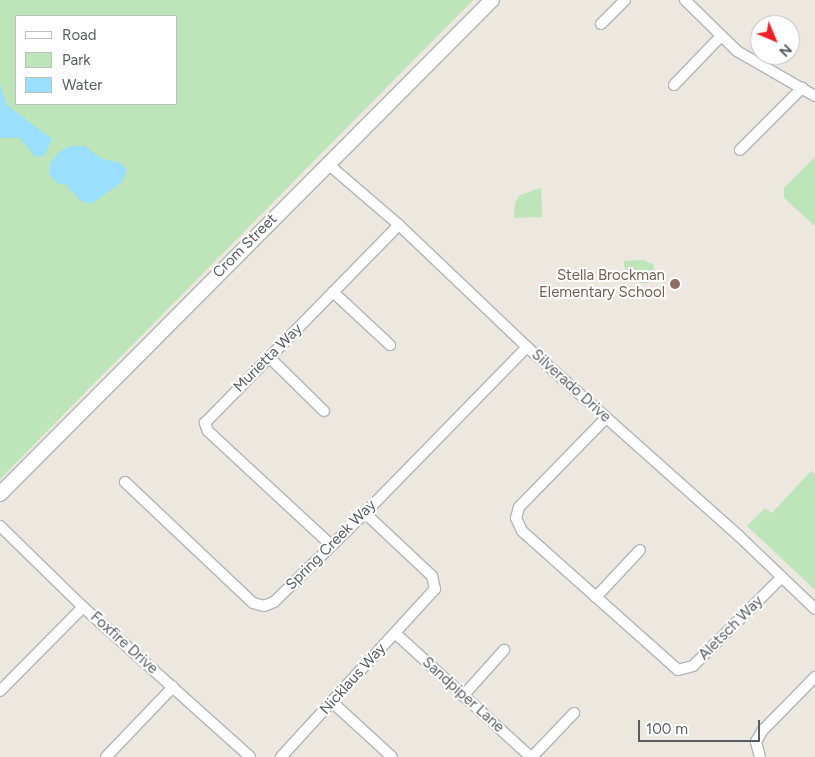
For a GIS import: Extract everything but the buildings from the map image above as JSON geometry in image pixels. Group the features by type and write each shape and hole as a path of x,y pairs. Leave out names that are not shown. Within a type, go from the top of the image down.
{"street":[{"name":"Crom Street","path":"0,494 492,0"},
{"path":"601,24 625,0"},
{"path":"685,0 721,36 766,70 815,96"},
{"path":"674,84 721,36"},
{"path":"740,150 802,88"},
{"name":"Silverado Drive","path":"328,164 399,225 527,348 739,536 780,578 815,609"},
{"name":"Murietta Way","path":"331,545 208,431 205,423 399,225"},
{"path":"333,292 390,345"},
{"name":"Spring Creek Way","path":"125,482 253,603 264,606 274,602 527,348"},
{"path":"269,357 324,411"},
{"path":"606,418 519,507 516,518 522,531 596,597 640,550"},
{"name":"Nicklaus Way","path":"281,757 434,589 432,576 365,512"},
{"name":"Foxfire Drive","path":"0,526 83,607 250,757"},
{"name":"Aletsch Way","path":"596,597 653,650 678,670 693,666 780,578"},
{"path":"0,691 83,607"},
{"name":"Sandpiper Lane","path":"395,633 531,757"},
{"path":"463,696 504,650"},
{"path":"760,757 756,742 762,731 815,676"},
{"path":"106,757 173,687"},
{"path":"332,702 392,757"},
{"path":"531,757 574,713"}],"green space":[{"path":"0,0 473,0 0,479"},
{"path":"815,157 815,226 784,198 784,188"},
{"path":"541,188 542,217 514,218 515,203 520,195"},
{"path":"643,260 653,264 655,272 661,272 649,283 640,283 624,267 624,261"},
{"path":"811,471 815,474 815,590 747,526 765,508 772,513"}],"water":[{"path":"0,84 7,105 52,139 44,156 35,157 20,138 0,138"},
{"path":"70,146 85,146 102,159 121,163 127,170 121,183 91,204 81,201 65,184 58,184 49,174 50,164 59,152"}],"place":[{"name":"Stella Brockman Elementary School","path":"675,284"}]}
